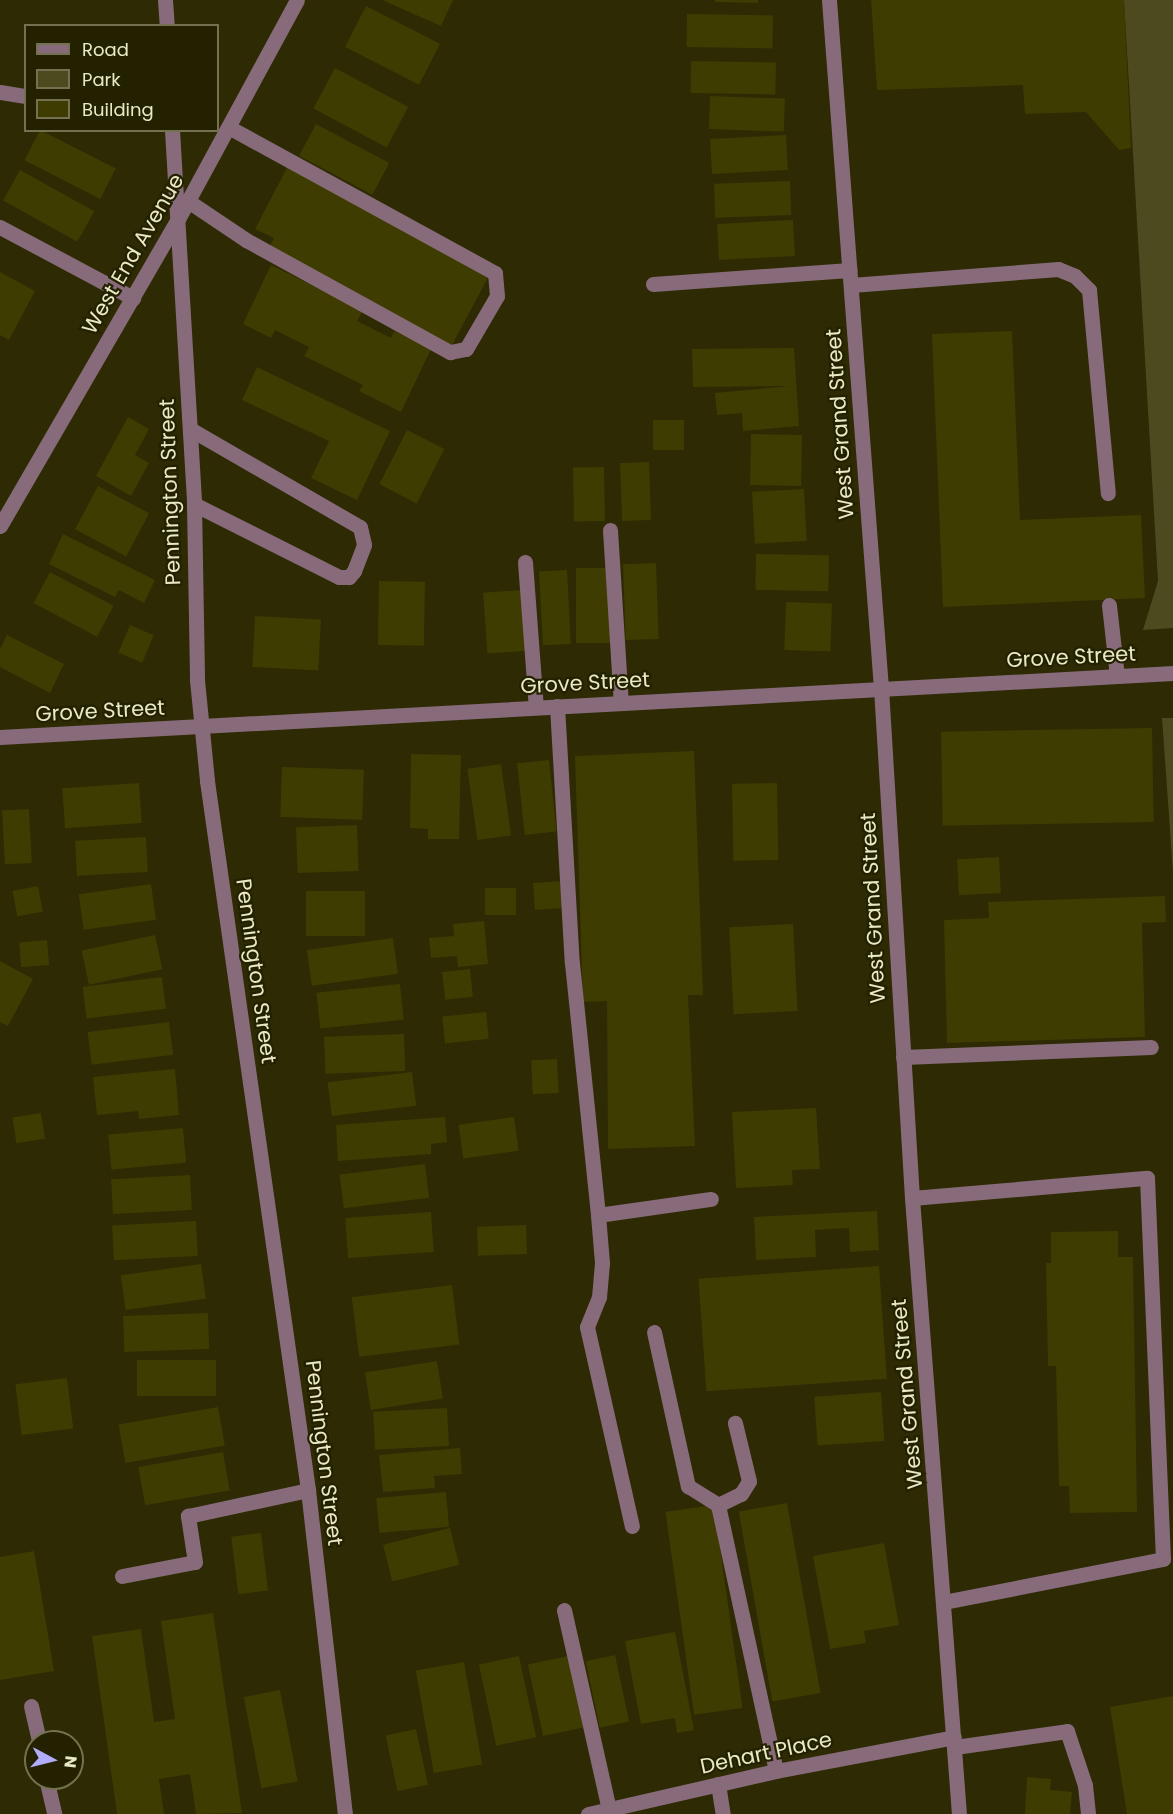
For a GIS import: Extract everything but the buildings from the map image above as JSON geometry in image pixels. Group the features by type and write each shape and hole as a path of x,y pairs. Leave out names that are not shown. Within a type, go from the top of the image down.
{"street":[{"path":"165,0 167,24"},
{"name":"West End Avenue","path":"0,526 177,221 297,0"},
{"name":"West Grand Street","path":"829,0 881,688 912,1198 959,1814"},
{"path":"0,92 24,96"},
{"path":"188,201 246,240 450,352 466,349 497,296 495,273 228,127"},
{"name":"Pennington Street","path":"172,132 194,504 198,680 207,781 308,1490 345,1814"},
{"path":"0,226 133,298"},
{"path":"653,284 1058,269 1075,276 1089,290 1108,493"},
{"path":"190,429 360,527 364,545 354,571 349,577 339,577 194,504"},
{"path":"610,530 621,703"},
{"path":"525,562 536,707"},
{"path":"1109,605 1117,676"},
{"name":"Grove Street","path":"0,737 1173,673"},
{"path":"557,706 572,963 598,1215 601,1275 599,1297 587,1327 632,1526"},
{"path":"903,1058 1151,1047"},
{"path":"912,1198 1147,1179 1163,1559 944,1602"},
{"path":"598,1215 711,1199"},
{"path":"654,1332 688,1486 718,1505 776,1771"},
{"path":"718,1505 741,1494 749,1481 735,1423"},
{"path":"122,1576 195,1562 188,1516 308,1490"},
{"path":"564,1610 609,1809"},
{"path":"31,1706 36,1730"},
{"name":"Dehart Place","path":"588,1814 776,1771 954,1742 1067,1731 1085,1785 1088,1814"},
{"path":"718,1784 723,1814"},
{"path":"49,1790 54,1814"}],"green space":[{"path":"1124,0 1173,0 1173,628 1143,630 1158,581"},
{"path":"1162,718 1173,718 1173,872"}]}
